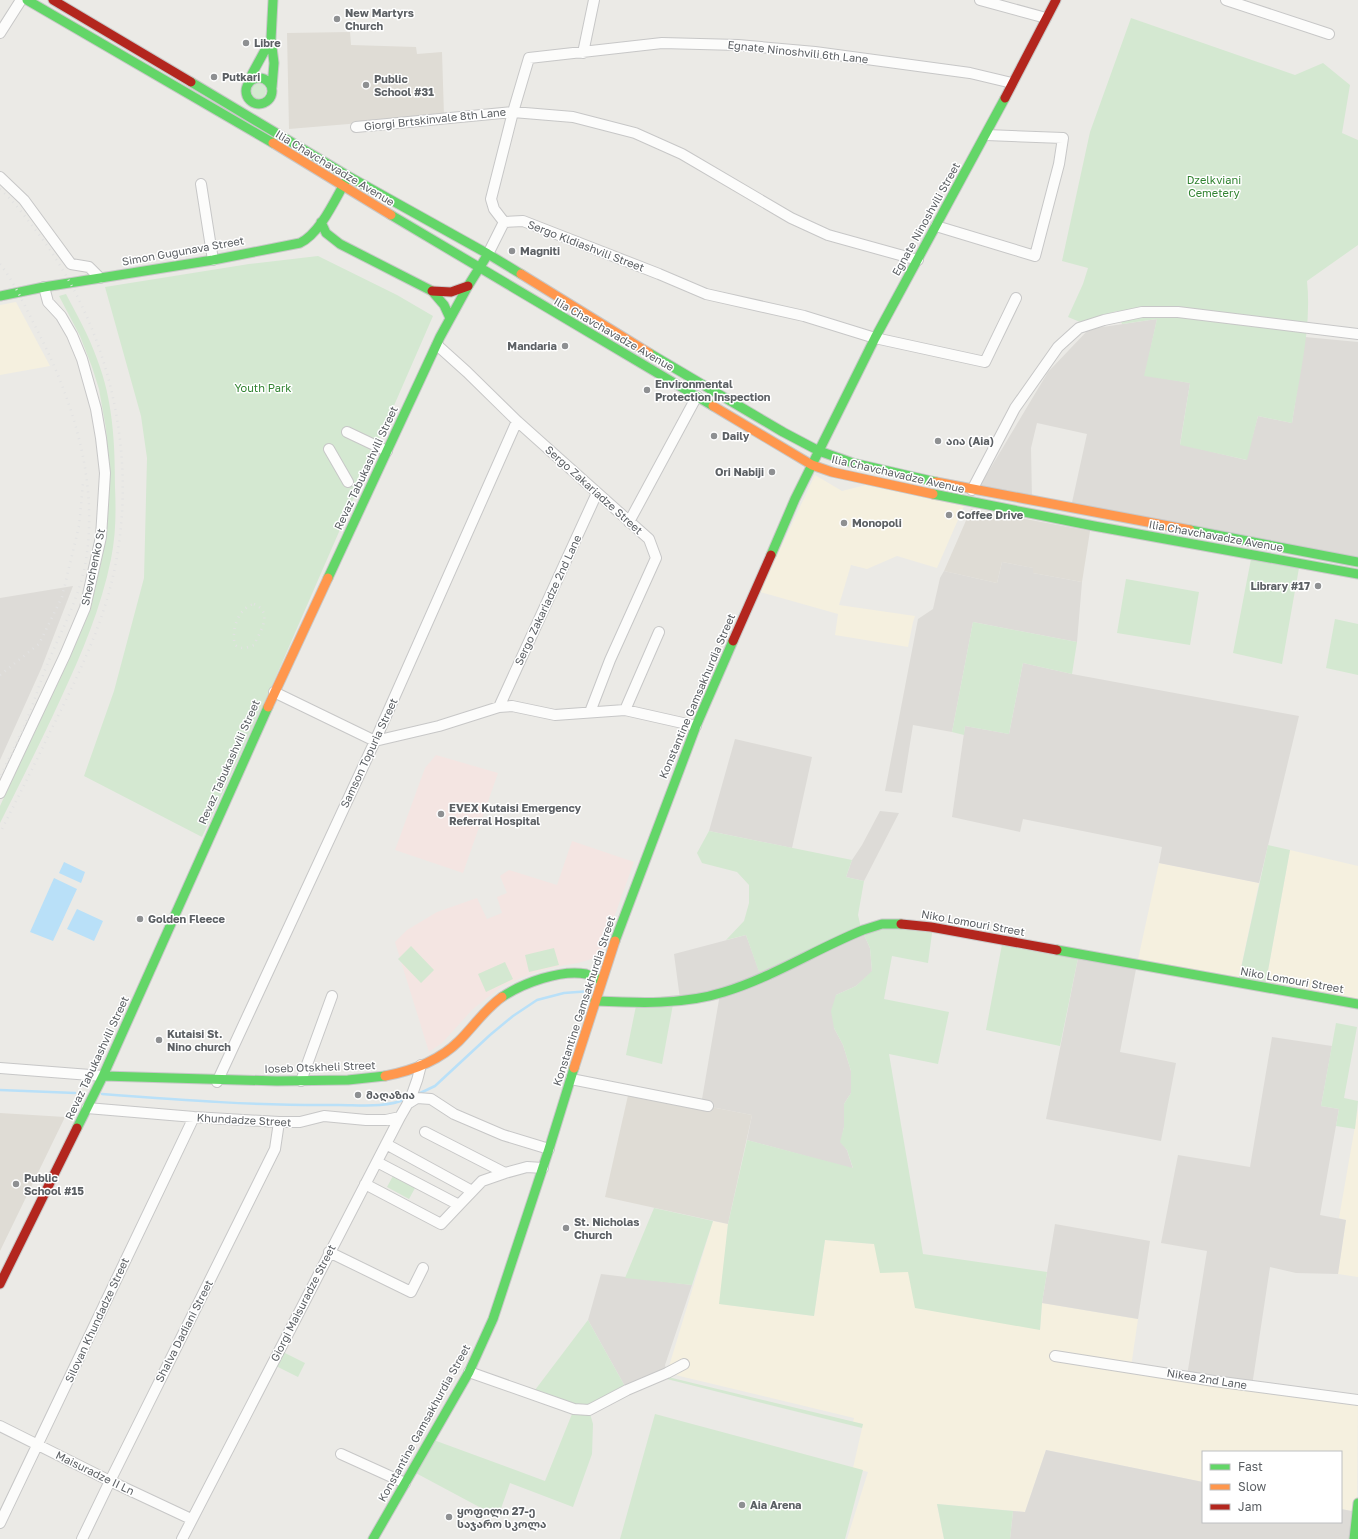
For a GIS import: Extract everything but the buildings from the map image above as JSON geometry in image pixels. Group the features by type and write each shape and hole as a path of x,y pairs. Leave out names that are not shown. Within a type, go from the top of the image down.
{"main road":[{"name":"Ilia Chavchavadze Avenue","path":"27,0 251,130 478,268 812,464 832,472 971,502 1161,539 1358,574"},
{"name":"Ilia Chavchavadze Avenue","path":"53,0 348,176 488,254 668,365 783,432 819,451 853,463 972,490 1358,562"},
{"path":"251,130 264,103 271,96 274,63 271,39 273,0"},
{"name":"Egnate Ninoshvili Street","path":"819,451 875,338 986,135 1056,0"},
{"path":"225,115 245,90 271,39"},
{"path":"250,81 262,78 272,86"},
{"path":"245,90 246,96 249,100 254,103 264,103"},
{"name":"Simon Gugunava Street","path":"0,296 44,287 213,260 300,242 312,236 348,176"},
{"path":"330,207 347,198 366,200"},
{"path":"321,222 326,233 340,244 432,291 444,305 450,318"},
{"path":"300,242 324,240 340,244"},
{"name":"Revaz Tabukashvili Street","path":"0,1284 103,1076 274,692 437,345 450,318 478,268 488,254"},
{"path":"432,291 451,292 468,286"},
{"name":"Konstantine Gamsakhurdia Street","path":"373,1539 469,1372 493,1319 572,1079 601,980 696,726 795,498 819,451"},
{"name":"Niko Lomouri Street","path":"594,1001 666,1003 723,992 855,933 882,924 904,924 930,927 1358,1004"},
{"name":"Ioseb Otskheli Street","path":"103,1076 217,1082 358,1080 391,1076 422,1065 454,1047 486,1010 503,997 523,986 546,977 567,974 585,974 601,980"},
{"path":"1354,1539 1358,1502"}],"street":[{"path":"0,33 22,0"},
{"path":"583,53 594,0"},
{"path":"980,0 1046,18"},
{"path":"1226,0 1329,34"},
{"name":"Egnate Ninoshvili 6th Lane","path":"513,112 530,58 662,44 738,45 815,52 970,73 1012,83"},
{"path":"488,254 504,222 494,209 491,198 513,112 573,117 635,133 682,154 797,221 828,235 918,260"},
{"name":"Giorgi Brtskinvale 8th Lane","path":"356,127 513,112"},
{"path":"936,226 1036,256 1059,164 1063,138 986,135"},
{"path":"0,177 24,200 71,264 89,267 100,278"},
{"path":"201,184 213,260"},
{"name":"Sergo Kldiashvili Street","path":"504,222 523,221 706,294 804,316 875,338 985,362 1016,298"},
{"name":"Shevchenko St","path":"0,793 65,655 85,608 101,537 105,473 96,408 82,359 72,335 61,316 48,302 44,287"},
{"path":"972,490 1015,408 1058,347 1079,328 1104,320 1142,312 1178,312 1358,334"},
{"name":"Sergo Zakariadze Street","path":"437,345 517,421 649,539 656,558 610,660 590,712"},
{"path":"629,522 697,396"},
{"name":"Samson Topuria Street","path":"217,1082 375,741 517,421"},
{"path":"347,432 387,451"},
{"path":"329,449 348,482"},
{"name":"Sergo Zakariadze 2nd Lane","path":"499,707 598,493"},
{"path":"625,710 659,632"},
{"path":"274,692 375,741 439,726 499,707 512,706 555,715 625,710 696,726"},
{"path":"301,1081 332,996"},
{"name":"Giorgi Maisuradze Street","path":"182,1539 329,1252 409,1102 422,1065"},
{"path":"0,1068 103,1076"},
{"path":"572,1079 708,1106"},
{"path":"409,1102 417,1098 431,1099 454,1114 502,1135 549,1149"},
{"name":"Khundadze Street","path":"87,1108 279,1122 300,1122 324,1116 366,1120 386,1120 400,1117"},
{"name":"Silovan Khundadze Street","path":"0,1523 194,1117"},
{"name":"Shalva Dadiani Street","path":"82,1539 275,1150 279,1122"},
{"path":"425,1132 505,1173"},
{"path":"386,1144 472,1191"},
{"path":"377,1162 459,1205"},
{"path":"365,1184 441,1224 482,1181 527,1167 543,1168"},
{"path":"329,1252 411,1292 423,1268"},
{"name":"Nikea 2nd Lane","path":"1055,1356 1358,1400"},
{"path":"469,1372 574,1409 589,1410 627,1390 663,1375 684,1364"},
{"name":"Maisuradze II Ln","path":"0,1426 110,1481 191,1519"},
{"path":"341,1454 405,1484"}],"shaded area":[{"name":"Public School #31","path":"350,32 351,45 416,47 417,54 442,52 444,116 289,129 287,33"},
{"path":"16,302 50,366 0,375 0,305"},
{"path":"1157,319 1145,375 1190,383 1180,444 1246,460 1258,416 1292,423 1305,337 1358,342 1358,559 1071,507 1087,434 1037,423 1031,448 1032,499 978,489 1048,372 1089,329"},
{"path":"815,475 842,491 866,485 964,506 937,568 897,556 867,569 851,565 839,605 915,616 908,647 835,635 838,614 760,592"},
{"path":"971,509 1090,531 1082,582 1033,573 1033,568 1002,562 997,583 944,571"},
{"path":"1002,562 1034,568 1033,573 1082,582 1077,642 973,622 952,732 913,725 902,793 885,791 918,619 933,609 940,578 944,571 997,583"},
{"path":"73,586 41,669 0,760 0,598"},
{"path":"1023,663 1072,674 1299,716 1259,883 1159,863 1162,847 1023,819 1020,832 952,817 965,726 1009,734"},
{"path":"735,739 812,757 792,848 709,831"},
{"path":"436,755 498,773 463,873 395,850 425,768"},
{"path":"880,811 899,813 864,881 846,877 852,860 862,845"},
{"path":"572,841 634,862 601,954 595,958 578,963 536,972 502,986 473,1009 442,1043 429,1052 395,942 407,930 437,912 477,898 487,919 502,913 497,897 507,893 500,876 509,870 557,885"},
{"path":"1290,850 1358,866 1358,1004 1265,987"},
{"path":"1159,863 1259,883 1238,982 1137,964"},
{"path":"861,928 870,948 872,972 856,986 836,995 834,1028 843,1045 851,1071 851,1093 844,1104 844,1127 841,1142 847,1150 853,1169 747,1140 752,1115 701,1105 721,988 680,999 674,954 746,935 759,971"},
{"path":"1079,953 1137,964 1120,1052 1176,1063 1161,1141 1046,1119"},
{"path":"1272,1037 1332,1046 1321,1106 1339,1109 1320,1215 1346,1220 1338,1274 1296,1273 1270,1267 1252,1386 1187,1376 1207,1251 1161,1243 1178,1155 1250,1167"},
{"path":"629,1091 752,1115 728,1224 605,1197"},
{"path":"1358,1109 1358,1277 1338,1274 1346,1220 1339,1218"},
{"name":"Public School #15","path":"0,1113 65,1117 0,1251"},
{"path":"713,1221 728,1224 720,1304 814,1316 825,1240 874,1244 908,1271 1040,1330 1042,1303 1138,1319 1131,1367 1358,1400 1357,1512 1342,1509 1342,1451 1202,1451 1202,1482 1046,1450 1025,1512 937,1504 944,1539 847,1539 868,1472 853,1468 863,1424 853,1422 854,1418 667,1373"},
{"path":"1055,1224 1150,1241 1138,1319 1042,1303"},
{"path":"601,1274 692,1285 665,1365 667,1373 627,1390 588,1320"},
{"path":"1046,1450 1202,1482 1202,1523 1342,1523 1342,1509 1357,1512 1354,1539 1010,1539 1013,1511 1025,1512"}],"green space":[{"name":"Dzelkviani Cemetery","path":"1131,18 1295,75 1323,63 1350,85 1342,133 1358,140 1358,245 1307,281 1308,317 1292,423 1258,416 1247,460 1180,445 1190,383 1144,376 1157,319 1122,324 1117,311 1080,322 1068,317 1083,284 1088,268 1062,261 1090,132"},
{"path":"258,83 264,85 266,91 264,97 258,99 252,97 250,91 252,85"},
{"name":"Youth Park","path":"318,256 397,295 433,316 271,688 202,837 84,776 114,691 144,578 147,458 141,416 105,287 249,264"},
{"path":"66,294 94,350 107,390 114,438 114,541 102,595 83,647 69,681 0,823 0,806 90,610 101,563 107,526 109,475 106,429 99,389 80,336 59,296"},
{"path":"1251,559 1299,568 1282,664 1233,653"},
{"path":"1126,579 1199,592 1190,645 1117,633"},
{"path":"1335,619 1358,624 1358,675 1326,668"},
{"path":"973,622 1077,642 1072,674 1023,663 1009,734 965,726 964,735 952,732"},
{"path":"709,831 852,860 846,877 864,881 858,915 861,928 759,972 746,935 726,940 744,921 749,903 749,885 737,872 702,863 697,853"},
{"path":"1268,845 1290,850 1265,987 1238,982"},
{"path":"933,926 928,963 892,956 884,999 949,1012 938,1064 889,1054 923,1254 1047,1272 1042,1303 1040,1330 915,1308 908,1272 880,1273 874,1244 825,1240 814,1316 719,1304 728,1224 747,1140 853,1168 847,1150 840,1142 844,1127 844,1104 851,1093 851,1071 843,1045 834,1028 831,1011 836,995 856,986 872,971 870,948 861,928"},
{"path":"1003,939 1079,953 1060,1046 986,1030"},
{"path":"411,946 434,970 421,983 398,959"},
{"path":"554,948 559,965 529,972 525,955"},
{"path":"505,962 513,979 486,992 478,974"},
{"path":"674,999 662,1064 626,1055 637,1001"},
{"path":"1336,1023 1357,1027 1344,1098 1358,1101 1355,1129 1336,1126 1339,1109 1321,1106"},
{"path":"393,1176 415,1188 409,1199 387,1187"},
{"path":"654,1208 713,1221 692,1285 625,1278"},
{"path":"588,1320 627,1390 589,1410 593,1424 592,1454 573,1507 510,1483 498,1517 412,1471 431,1439 545,1481 574,1409 532,1394"},
{"path":"283,1352 305,1363 298,1377 276,1366"},
{"path":"659,1377 668,1377 863,1424 862,1428"},
{"name":"Aia Arena","path":"655,1414 863,1470 845,1539 620,1539"},
{"path":"937,1504 1013,1511 1010,1539 944,1539"}],"water":[{"path":"64,862 85,872 81,883 59,873"},
{"path":"54,878 77,889 53,941 30,932"},
{"path":"77,909 103,921 94,941 67,929"}],"waterway":[{"path":"416,1095 435,1086 490,1035 513,1016 537,1000 564,993 591,991"},
{"path":"0,1090 75,1093"},
{"path":"102,1094 280,1105 382,1105 406,1099"}],"railway":[{"path":"0,189 23,214 60,265 84,310 102,358 115,407 122,458 122,509 116,560 104,609 72,687 0,833"},
{"path":"0,264 18,292 47,350 59,378 79,437 89,498 89,529 86,560 75,601 44,672 32,708 0,777"},
{"path":"0,675 39,644 62,597 79,526 83,483"},
{"path":"254,604 263,612 264,623 254,645 247,648 240,648 235,645 235,626 244,610 248,606 254,604"}],"traffic: fast":[{"path":"27,0 273,143"},
{"path":"272,87 274,63 271,39 273,0"},
{"path":"250,81 252,74 271,39"},
{"path":"259,78 268,82 272,91 268,100 259,104 250,100 246,91 250,82 259,78"},
{"path":"191,82 348,176 521,274"},
{"path":"771,555 795,499 875,338 1005,98"},
{"path":"0,296 44,287 213,260 300,243 308,238 321,223 348,177"},
{"path":"391,215 713,406"},
{"path":"321,222 326,233 340,244 432,291 444,305 450,318"},
{"path":"328,578 440,337 468,286 488,254"},
{"path":"649,353 783,432 819,451 853,463 936,482"},
{"path":"933,494 1094,526 1358,574"},
{"path":"1190,530 1358,562"},
{"path":"615,941 696,726 733,641"},
{"path":"77,1128 103,1076 268,707"},
{"path":"595,1001 677,1001 724,992 760,979 863,930 882,924 901,924"},
{"path":"1057,950 1358,1004"},
{"path":"502,997 531,982 554,975 576,973 586,974 601,980"},
{"path":"373,1539 469,1372 493,1319 574,1068"},
{"path":"103,1076 277,1081 348,1080 385,1076"},
{"path":"1354,1539 1358,1503"}],"traffic: slow":[{"path":"273,143 391,215"},
{"path":"521,274 649,353"},
{"path":"713,406 812,465 832,472 933,494"},
{"path":"936,482 1190,530"},
{"path":"268,707 328,578"},
{"path":"574,1068 615,941"},
{"path":"385,1076 415,1068 443,1054 459,1041 485,1012 502,997"}],"traffic: jam":[{"path":"53,0 191,82"},
{"path":"1005,98 1056,0"},
{"path":"432,291 451,292 468,286"},
{"path":"733,641 771,555"},
{"path":"901,924 931,927 1057,950"},
{"path":"0,1284 77,1128"}],"place":[{"name":"New Martyrs Church","path":"337,19"},
{"name":"Libre","path":"246,43"},
{"name":"Putkari","path":"214,77"},
{"name":"Public School #31","path":"366,85"},
{"name":"Magniti","path":"512,251"},
{"name":"Mandaria","path":"565,346"},
{"name":"Environmental Protection Inspection","path":"647,390"},
{"name":"Daily","path":"714,436"},
{"name":"აია (Aia)","path":"938,441"},
{"name":"Ori Nabiji","path":"772,472"},
{"name":"Coffee Drive","path":"949,515"},
{"name":"Monopoli","path":"844,523"},
{"name":"Library #17","path":"1318,586"},
{"name":"EVEX Kutaisi Emergency Referral Hospital","path":"441,814"},
{"name":"Golden Fleece","path":"140,919"},
{"name":"Kutaisi St. Nino church","path":"159,1040"},
{"name":"მაღაზია","path":"358,1095"},
{"name":"Public School #15","path":"16,1184"},
{"name":"St. Nicholas Church","path":"566,1228"},
{"name":"Aia Arena","path":"742,1505"},
{"name":"ყოფილი 27-ე საჯარო სკოლა","path":"449,1517"}]}
